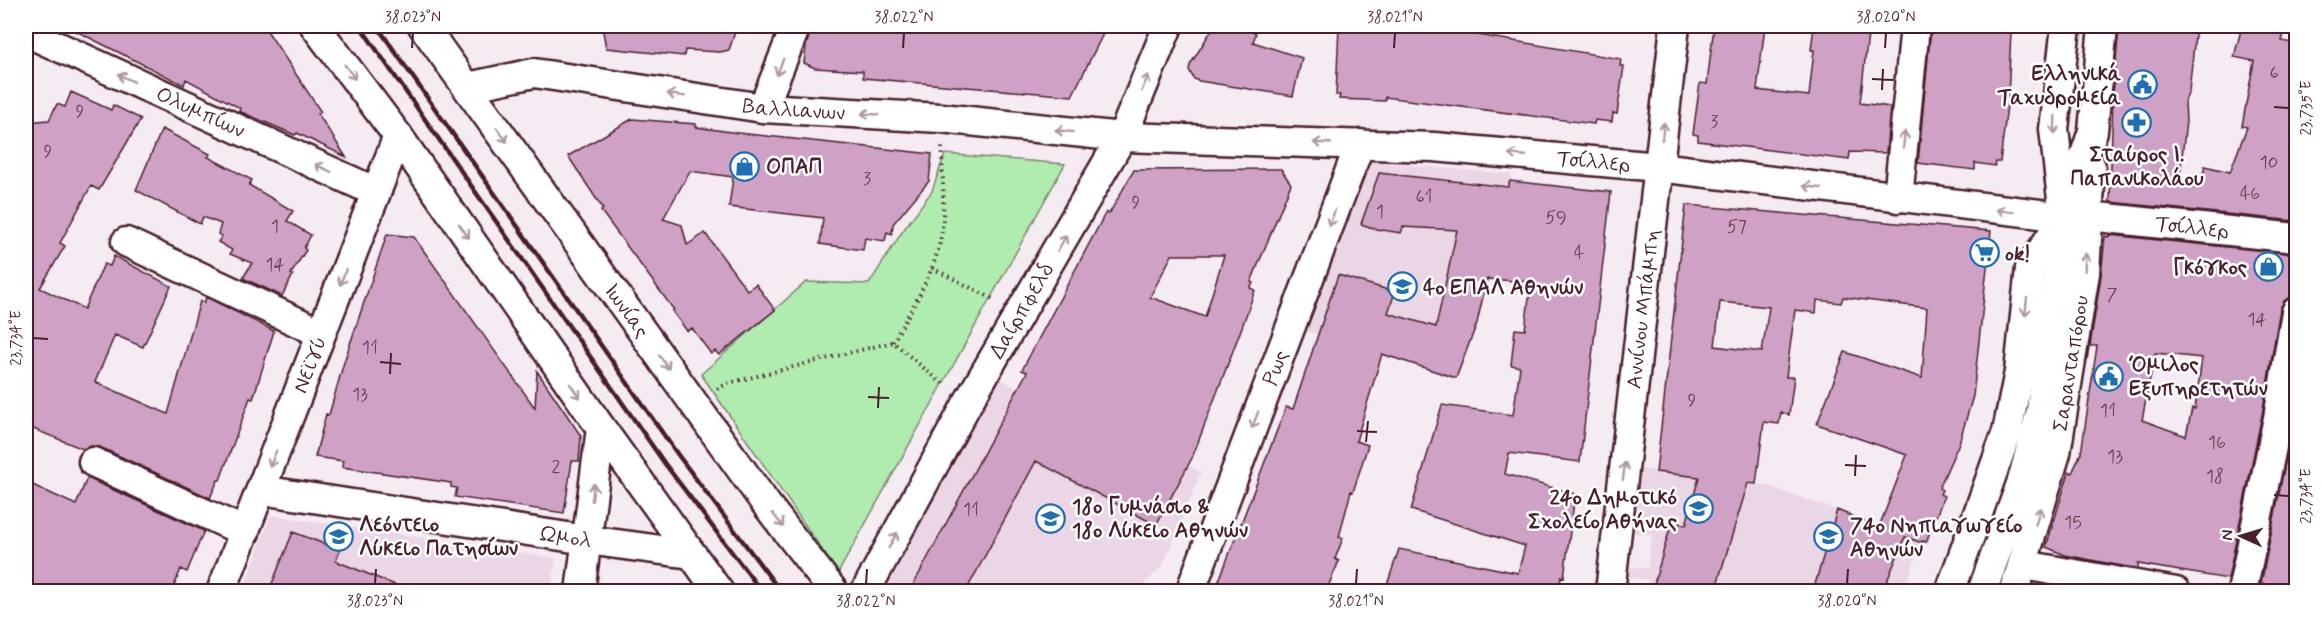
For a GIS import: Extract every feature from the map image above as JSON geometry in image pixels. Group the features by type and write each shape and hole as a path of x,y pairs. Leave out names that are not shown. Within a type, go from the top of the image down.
{"street":[{"path":"315,26 398,136 601,428 719,591"},
{"name":"Ιωνίας","path":"423,26 766,504 834,591"},
{"path":"764,108 796,26"},
{"name":"Δαίρπφελδ","path":"865,591 966,404 1122,137 1168,26"},
{"name":"Αννίνου Μπάμπη","path":"1610,591 1675,26"},
{"path":"1898,198 1915,26"},
{"name":"Σαρανταπόρου","path":"2014,591 2024,565 2056,453 2085,273 2076,216 2054,129 2066,26"},
{"name":"Σαρανταπόρου","path":"1982,591 2022,482 2041,411 2093,131 2103,26"},
{"name":"Ολυμπίων","path":"26,32 376,192"},
{"name":"Βαλλιανων","path":"468,87 534,73 764,108 941,118 1122,137"},
{"name":"Νεϊγύ","path":"221,591 398,136"},
{"name":"Τσίλλερ","path":"1122,137 1434,147 1659,167 1898,198 2296,238"},
{"name":"Ρως","path":"1190,591 1360,144"},
{"path":"1950,591 2007,432 2019,372 2030,268 2076,216"},
{"path":"126,242 321,333"},
{"path":"2241,591 2278,418 2296,312"},
{"path":"580,591 601,428"},
{"path":"93,462 245,531"},
{"name":"Ωμολ","path":"261,490 691,554"},
{"path":"2024,565 2176,591"}],"path":[{"path":"692,401 729,383 893,342 932,268 939,249 943,226 941,118"},
{"path":"932,268 1021,313"},
{"path":"893,342 966,404"}],"shaded area":[{"name":"4ο ΕΠΑΛ Αθηνών","path":"1364,161 1512,174 1477,323 1456,378 1303,330"},
{"name":"18ο Γυμνάσιο & 18ο Λύκειο Αθηνών","path":"997,378 1201,472 1163,565 1141,591 879,592"},
{"path":"1641,469 1768,486 1922,543 1903,591 1645,591 1648,580 1626,576 1627,567 1647,568 1652,535 1633,533"},
{"name":"Λεόντειο Λύκειο Πατησίων","path":"271,515 556,558 551,591 242,592"}],"green space":[{"path":"945,154 1065,164 838,573 701,374 806,282 869,284 902,232 932,191"}],"building":[{"path":"66,26 264,26 321,112 318,114 346,157 297,133 295,135 239,111 240,108 186,79 184,85"},
{"path":"602,26 737,26 729,50 720,52 685,50 684,56 606,48"},
{"path":"812,26 963,28 964,26 1107,26 1072,96 863,78 863,71 815,68 804,63"},
{"path":"1214,26 1238,26 1256,33 1253,42 1302,58 1293,96 1194,79 1189,70 1190,65"},
{"path":"1339,26 1425,26 1621,59 1620,66 1624,66 1617,114 1613,113 1612,122 1595,120 1594,124 1385,97 1385,101 1339,99 1340,95 1336,95"},
{"path":"1714,26 1765,26 1757,90 1809,96 1814,26 1869,26 1860,103 1890,107 1886,153 1850,152 1849,160 1698,141 1698,135 1693,134 1700,83 1707,84"},
{"path":"1931,26 1998,26 1996,31 2011,32 2008,98 2000,162 1996,162 1995,166 1975,163 1975,170 1918,163"},
{"path":"2119,26 2196,26 2189,91 2185,101 2186,121 2179,185 2199,189 2205,166 2230,172 2247,127 2242,126 2254,61 2234,57 2242,26 2286,26 2282,41 2296,44 2296,221 2110,202 2113,95"},
{"path":"71,92 111,110 113,105 141,119 99,190 91,186 60,243 65,246 40,288 84,309 104,264 110,266 114,256 171,286 143,347 115,335 95,382 168,414 200,301 204,303 206,297 274,331 253,399 250,398 220,480 210,498 100,447 91,446 83,449 26,426 26,122 49,120 57,104 65,107"},
{"path":"632,119 696,124 696,127 738,133 932,154 929,181 893,224 892,234 887,232 885,241 865,238 863,250 820,244 823,218 729,207 733,177 690,171 663,219 682,225 687,245 705,233 747,290 756,284 775,310 719,355 715,351 711,354 692,328 687,331 672,311 674,310 601,211 603,209 568,156"},
{"path":"162,129 210,154 208,157 252,180 249,185 293,211 287,221 311,235 304,248 306,250 291,274 293,275 282,296 243,278 252,263 230,254 232,250 218,242 222,236 218,234 221,224 203,217 200,224 136,190"},
{"path":"1281,169 1291,184 1251,282 1253,283 1250,288 1255,290 1192,458 1156,525 1036,461 966,591 910,591 1027,372 1022,370 1106,212 1109,214 1134,170","holes":["1172,255 1224,255 1205,317 1150,297"]},
{"path":"1379,173 1508,187 1510,181 1611,192 1580,462 1509,453 1505,474 1575,494 1564,577 1561,576 1559,591 1491,591 1441,587 1440,591 1385,591 1399,549 1518,573 1525,546 1411,510 1442,405 1513,415 1520,367 1511,365 1515,329 1525,330 1531,282 1487,279 1477,323 1456,378 1382,354 1356,441 1368,445 1353,492 1351,491 1339,537 1343,538 1335,559 1339,561 1326,591 1215,591 1286,407 1293,409 1338,275 1395,292 1388,313 1436,327 1457,230 1403,227 1401,233 1361,224"},
{"path":"1686,205 1991,231 1973,396 1959,443 1939,488 1942,490 1940,494 1944,496 1926,542 1922,541 1922,543 1905,537 1883,591 1813,591 1837,510 1879,527 1907,455 1817,424 1845,352 1922,378 1927,308 1843,297 1841,303 1817,300 1816,313 1795,310 1786,377 1794,377 1789,415 1781,412 1779,424 1764,422 1756,484 1748,483 1715,591 1652,591 1672,521 1686,525 1699,477 1656,472","holes":["1720,302 1769,307 1762,352 1715,346"]},
{"path":"387,234 414,237 535,408 537,371 581,436 579,461 572,461 564,513 455,497 457,488 451,487 451,483 342,467 343,461 315,457 326,414 329,415 344,362"},
{"path":"2109,235 2296,254 2296,296 2284,301 2280,309 2262,415 2228,579 2138,564 2138,569 2065,555 2046,547 2069,472 2072,473 2081,453 2097,346 2090,346 2105,236 2109,237","holes":["2155,353 2202,358 2195,409 2192,408 2186,436 2142,420"]},
{"path":"2296,408 2296,590 2261,584"},
{"path":"87,478 204,531 187,572 181,569 172,591 26,591 26,482 76,505"},
{"path":"293,532 340,550 336,561 410,591 269,591"}],"railway":[{"path":"360,26 665,464 762,592"},
{"path":"377,26 678,455 781,592"}],"place":[{"name":"Ελληνικά Ταχυδρομεία","path":"2142,85"},
{"name":"Σταύρος Ι. Παπανικολάου","path":"2137,123"},
{"name":"ΟΠΑΠ","path":"745,166"},
{"name":"ok!","path":"1984,253"},
{"name":"Γκόγκος","path":"2268,267"},
{"name":"4ο ΕΠΑΛ Αθηνών","path":"1402,287"},
{"name":"Όμιλος Εξυπηρετητών","path":"2108,376"},
{"name":"24ο Δημοτικό Σχολείο Αθήνας","path":"1698,509"},
{"name":"18ο Γυμνάσιο & 18ο Λύκειο Αθηνών","path":"1051,518"},
{"name":"Λεόντειο Λύκειο Πατησίων","path":"338,536"},
{"name":"74ο Νηπιαγωγείο Αθηνών","path":"1829,537"}]}
